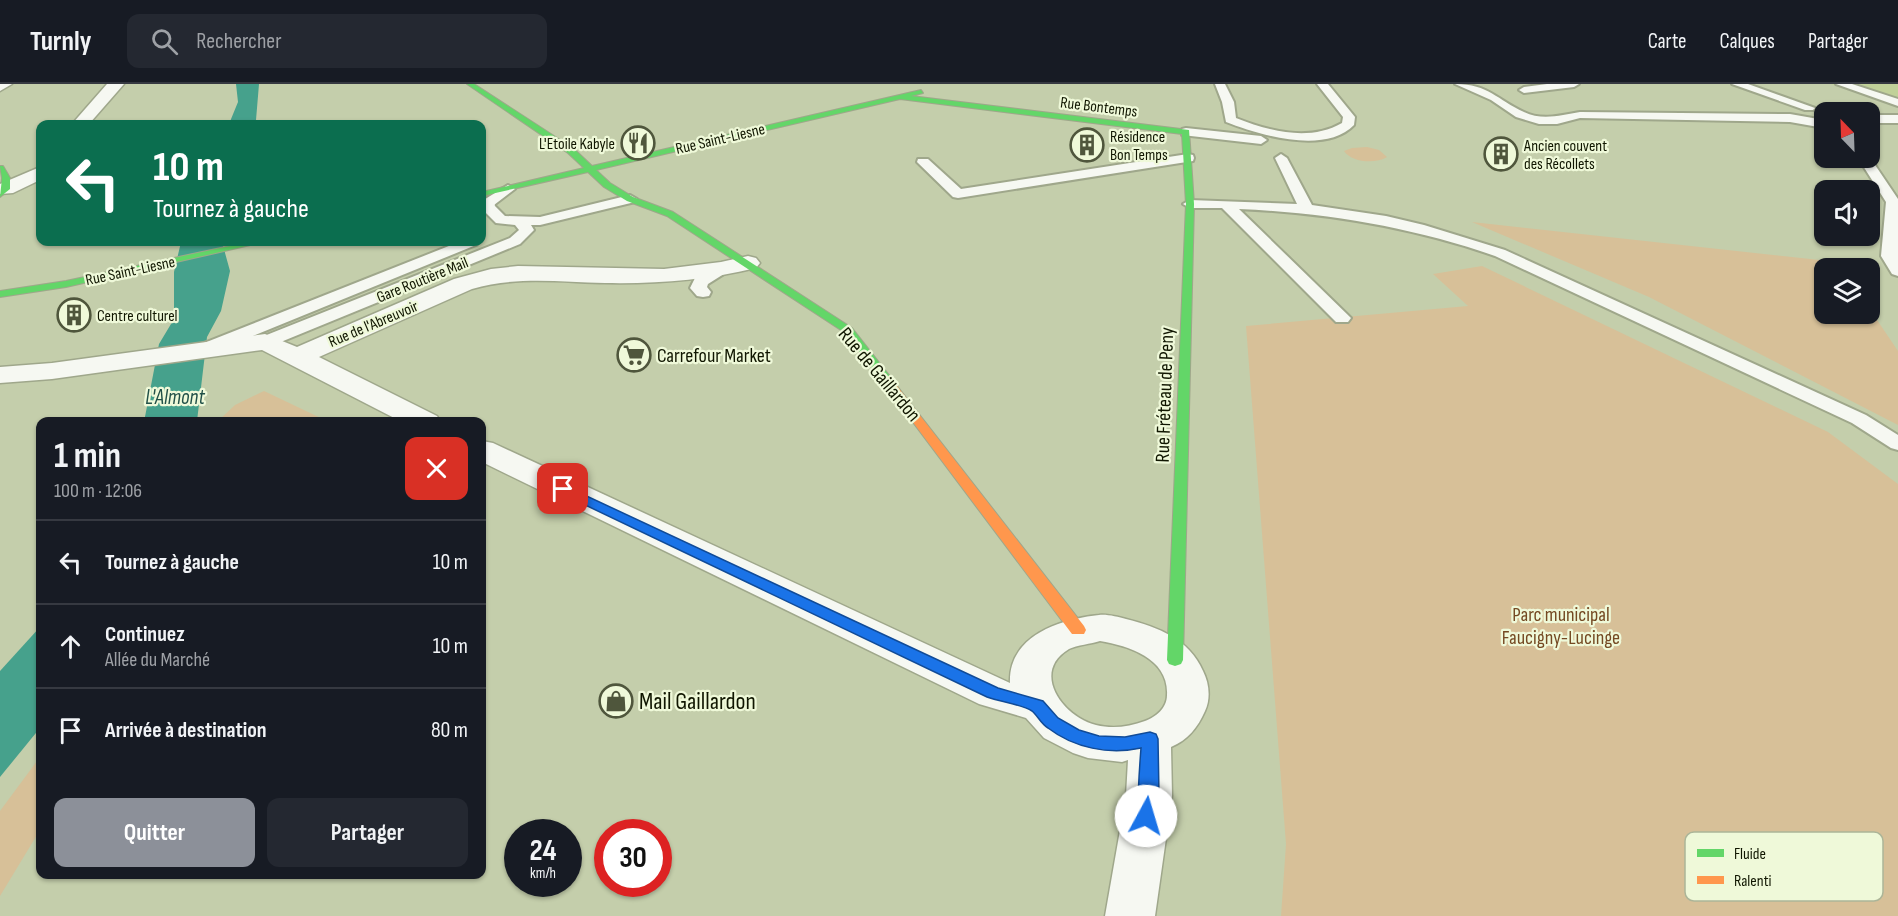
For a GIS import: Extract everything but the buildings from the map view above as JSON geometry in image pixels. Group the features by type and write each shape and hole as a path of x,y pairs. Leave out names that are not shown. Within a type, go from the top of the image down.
{"street":[{"path":"0,86 4,84"},
{"path":"84,120 117,84"},
{"name":"Rue de Gaillardon","path":"470,84 571,151 607,185 630,199 670,214 848,330 1078,630"},
{"name":"Rue Saint-Liesne","path":"508,189 946,87"},
{"name":"Rue Bontemps","path":"900,97 1186,132"},
{"name":"Rue Fréteau de Peny","path":"1175,660 1190,204 1186,132"},
{"path":"0,168 6,178 3,192"},
{"path":"3,192 36,175"},
{"name":"Rue Saint-Liesne","path":"0,294 66,284 241,246"},
{"name":"Rue de l'Abreuvoir","path":"297,357 463,284 491,276 518,273 690,276 719,272 748,263"},
{"path":"0,375 52,371 265,342 416,417"},
{"path":"486,452 993,693 1037,706"},
{"path":"1100,628 1131,633 1160,646 1175,660 1185,677 1188,696 1183,714 1170,729 1150,739 1125,744 1099,743 1073,735 1052,722 1037,706 1029,687 1030,667 1040,650 1057,638 1078,630 1100,628"},
{"path":"1131,916 1149,796 1150,739"}],"lane":[{"path":"1220,84 1228,102 1230,120 1252,129 1286,135 1326,135 1348,125 1349,117 1322,84"},
{"path":"1460,84 1495,98 1520,115 1539,120 1557,120 1580,115 1790,118 1814,122"},
{"path":"1524,90 1574,84"},
{"path":"1737,84 1809,108"},
{"path":"1841,84 1898,103"},
{"path":"1880,119 1898,119"},
{"path":"1186,132 1264,140 1286,135"},
{"path":"923,162 958,195 1188,158"},
{"path":"1281,158 1308,209"},
{"path":"1871,168 1893,202 1889,256 1896,264"},
{"path":"486,200 508,189"},
{"path":"486,204 501,220 520,222 540,221 630,199"},
{"path":"1190,204 1226,204 1341,212 1424,227 1500,253 1859,419 1898,444"},
{"path":"1226,204 1342,318"},
{"path":"486,231 501,220"},
{"path":"486,231 520,222"},
{"name":"Gare Routière Mail","path":"265,342 515,241 527,230 520,222"},
{"path":"374,266 409,257 438,246"},
{"name":"Gare Routière Mail","path":"205,349 461,246"},
{"path":"703,292 698,288 701,281 719,272"}],"shaded area":[{"path":"1831,84 1898,84 1898,106"}],"green space":[{"path":"1367,147 1379,150 1387,157 1377,161 1364,161 1353,158 1344,151 1352,148"},
{"path":"1472,222 1814,259 1814,324 1880,324 1898,351 1898,425 1649,297"},
{"name":"Parc municipal Faucigny-Lucinge","path":"1482,266 1828,432 1898,484 1898,916 1281,916 1286,844 1246,326 1468,306 1433,274"},
{"path":"264,391 319,417 222,417 235,405"},
{"path":"36,762 36,837 0,896 0,811"}],"water":[{"path":"236,84 259,84 256,120 231,120 238,102"},
{"name":"L'Almont","path":"180,246 223,246 230,271 221,311 207,337 197,417 145,417 159,344 174,319 174,272"},
{"path":"36,631 36,733 0,777 0,671"}],"traffic: fast":[{"path":"470,84 571,151 607,185 630,199 670,214 848,330 886,379"},
{"path":"486,193 921,92"},
{"path":"900,97 1186,132 1190,204 1175,660"},
{"path":"0,168 6,178 6,189 0,195"},
{"path":"0,294 66,284 241,246"}],"traffic: slow":[{"path":"886,379 1078,630"}],"place":[{"name":"L'Etoile Kabyle","path":"638,143"},
{"name":"Résidence Bon Temps","path":"1087,145"},
{"name":"Ancien couvent des Récollets","path":"1501,154"},
{"name":"Centre culturel","path":"74,315"},
{"name":"Carrefour Market","path":"634,355"},
{"name":"Mail Gaillardon","path":"616,701"}],"route":[{"path":"563,489 993,693 1037,706 1052,722 1073,735 1099,743 1125,744 1150,739 1149,796 1146,816"}]}
